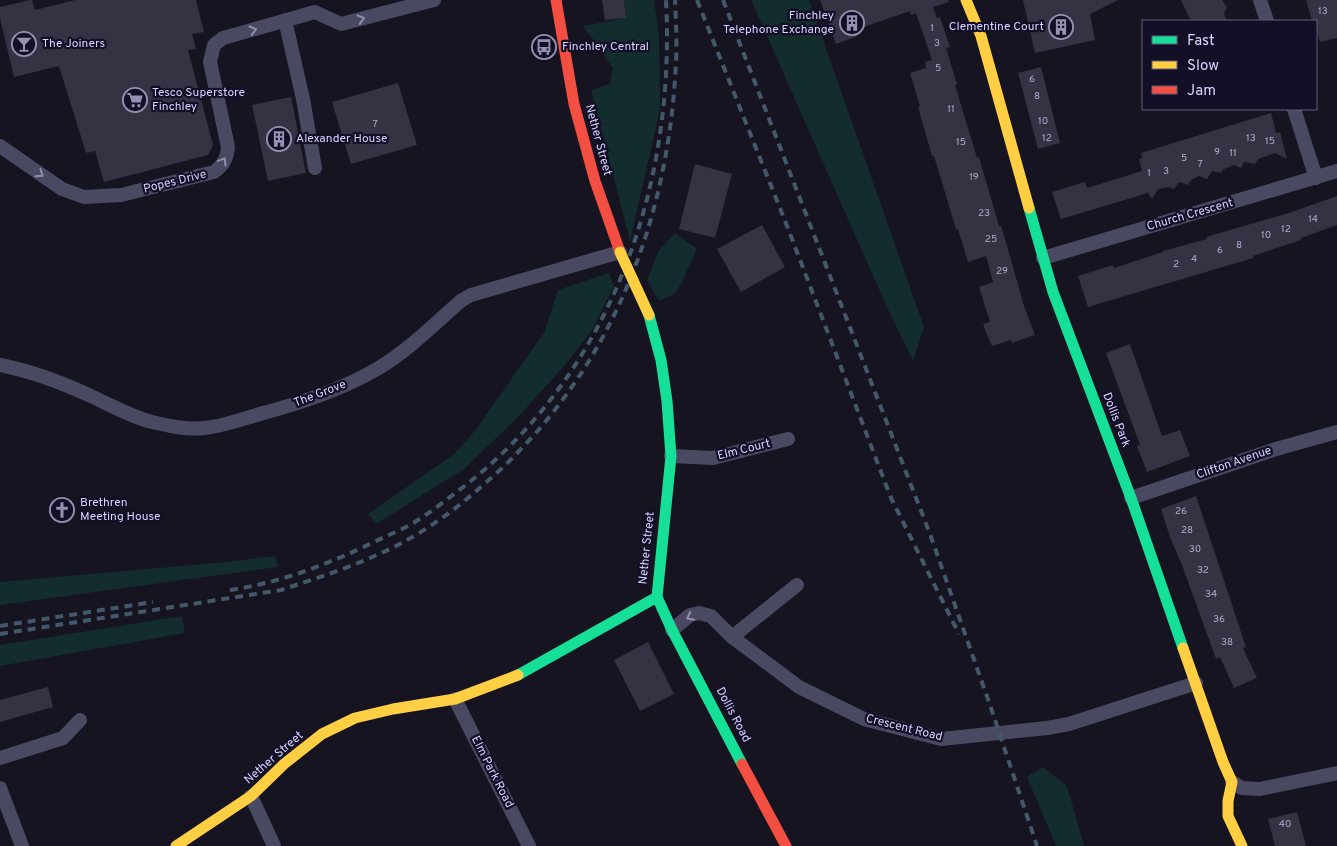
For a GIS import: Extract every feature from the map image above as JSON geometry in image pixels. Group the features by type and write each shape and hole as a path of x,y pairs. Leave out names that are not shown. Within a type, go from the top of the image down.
{"street":[{"name":"Popes Drive","path":"0,146 62,189 84,197 121,195 214,172 222,166 228,147 210,62 214,45 223,38 315,12 340,24 434,0"},
{"name":"Nether Street","path":"176,846 251,796 284,764 322,734 355,718 393,709 455,699 524,673 656,597 671,456 667,400 661,360 649,315 620,252 595,181 574,104 556,0"},
{"name":"Dollis Park","path":"966,0 981,36 1053,292 1131,498 1223,762 1232,782"},
{"path":"1260,0 1267,20"},
{"path":"285,20 315,168"},
{"path":"1294,110 1316,178"},
{"name":"Church Crescent","path":"1043,258 1337,172"},
{"name":"The Grove","path":"0,364 24,369 152,422 180,428 205,428 245,419 305,401 378,369 410,346 462,300 471,295 620,252"},
{"name":"Clifton Avenue","path":"1131,498 1276,449 1337,432"},
{"name":"Elm Court","path":"671,456 712,458 788,439"},
{"path":"732,637 797,585"},
{"name":"Dollis Road","path":"656,597 786,846"},
{"name":"Crescent Road","path":"672,630 690,615 699,613 711,616 732,637 798,687 864,719 941,739 1069,724 1196,683"},
{"name":"Elm Park Road","path":"455,699 529,846"},
{"path":"0,758 63,738 80,720"},
{"path":"1242,846 1228,820 1227,797 1232,782 1242,788 1260,789 1337,773"},
{"path":"0,788 22,845"},
{"path":"251,796 274,846"}],"green space":[{"path":"624,0 654,0 659,35 660,110 630,241 591,90 610,84 613,68 583,26 626,18"},
{"path":"751,0 809,0 924,327 913,361 886,305"},
{"path":"675,233 697,249 675,294 659,301 647,280 659,250"},
{"path":"609,273 614,286 592,330 566,364 518,417 464,469 376,524 368,514 454,454 473,433 544,333 558,290"},
{"path":"275,556 278,567 0,605 0,582"},
{"path":"182,616 185,633 0,666 0,645"},
{"path":"1043,767 1067,786 1084,846 1056,846 1027,777"}],"building":[{"name":"Tesco Superstore Finchley","path":"32,0 35,10 75,0 196,0 204,32 192,34 196,49 188,50 213,145 208,155 104,182 95,151 86,153 59,66 14,77 0,18 0,7"},
{"path":"602,0 624,0 626,18 605,20"},
{"path":"820,0 948,0 949,2 933,7 937,18 940,17 950,47 946,48 957,84 955,85 999,226 1001,226 1024,306 1035,335 1012,343 1011,340 992,346 987,335 983,324 990,322 979,287 993,282 986,256 968,262 934,156 932,156 910,73 926,68 925,62 932,60 916,13 911,15 910,11 855,30 858,36 836,44"},
{"name":"Clementine Court","path":"1023,0 1118,0 1090,14 1095,40 1035,53"},
{"path":"1181,0 1222,0 1227,7 1224,14 1227,20 1191,20"},
{"path":"1306,0 1337,0 1337,38 1320,42 1317,32 1317,20 1312,20"},
{"path":"1041,67 1060,143 1038,149 1018,73"},
{"path":"398,83 417,145 351,164 332,102"},
{"name":"Alexander House","path":"291,97 306,173 268,181 252,105"},
{"path":"1271,113 1276,133 1280,132 1287,159 1275,153 1258,159 1255,164 1244,162 1241,168 1234,165 1224,169 1221,173 1212,171 1207,179 1199,176 1191,180 1188,185 1179,182 1174,189 1168,187 1158,189 1152,199 1148,193 1061,219 1052,192 1085,182 1087,188 1142,171 1139,159 1142,158 1141,153"},
{"path":"695,164 732,174 715,238 679,229"},
{"path":"1337,196 1337,225 1301,238 1301,240 1253,256 1253,258 1088,307 1078,276 1113,265 1114,268"},
{"path":"762,225 785,267 741,292 717,249"},
{"path":"1130,344 1162,436 1180,430 1190,456 1147,472 1137,446 1140,445 1106,353"},
{"path":"1196,496 1246,647 1243,648 1257,678 1234,688 1220,657 1216,659 1161,509"},
{"path":"648,642 674,694 640,711 614,660"},
{"path":"48,687 53,707 0,722 0,700"},
{"path":"1297,812 1306,846 1275,846 1268,819"}],"railway":[{"path":"230,590 266,583 320,566 415,522 458,491 511,445 556,392 594,334 623,272 645,207 659,139 666,70 666,0"},
{"path":"0,634 281,590 361,562 407,540 433,525 457,507 502,468 542,426 576,381 605,333 629,283 648,230 662,175 671,119 676,54 675,0"},
{"path":"697,0 789,231 891,498 959,634"},
{"path":"723,0 930,534 1037,846"},
{"path":"0,626 153,602"}],"traffic: fast":[{"path":"1029,208 1053,292 1131,498 1183,648"},
{"path":"649,315 661,360 667,401 671,456 657,597 672,630 742,764"},
{"path":"518,675 657,597"}],"traffic: slow":[{"path":"966,0 981,36 1029,208"},
{"path":"620,252 649,315"},
{"path":"1183,648 1223,762 1232,782 1228,801 1228,816 1242,846"},
{"path":"176,846 251,796 284,764 322,734 355,718 393,709 455,699 518,675"}],"traffic: jam":[{"path":"556,0 574,104 595,181 620,252"},
{"path":"742,764 786,846"}],"place":[{"name":"Finchley Telephone Exchange","path":"852,23"},
{"name":"Clementine Court","path":"1061,27"},
{"name":"The Joiners","path":"24,44"},
{"name":"Finchley Central","path":"544,47"},
{"name":"Tesco Superstore Finchley","path":"135,100"},
{"name":"Alexander House","path":"279,139"},
{"name":"Brethren Meeting House","path":"62,510"}]}
